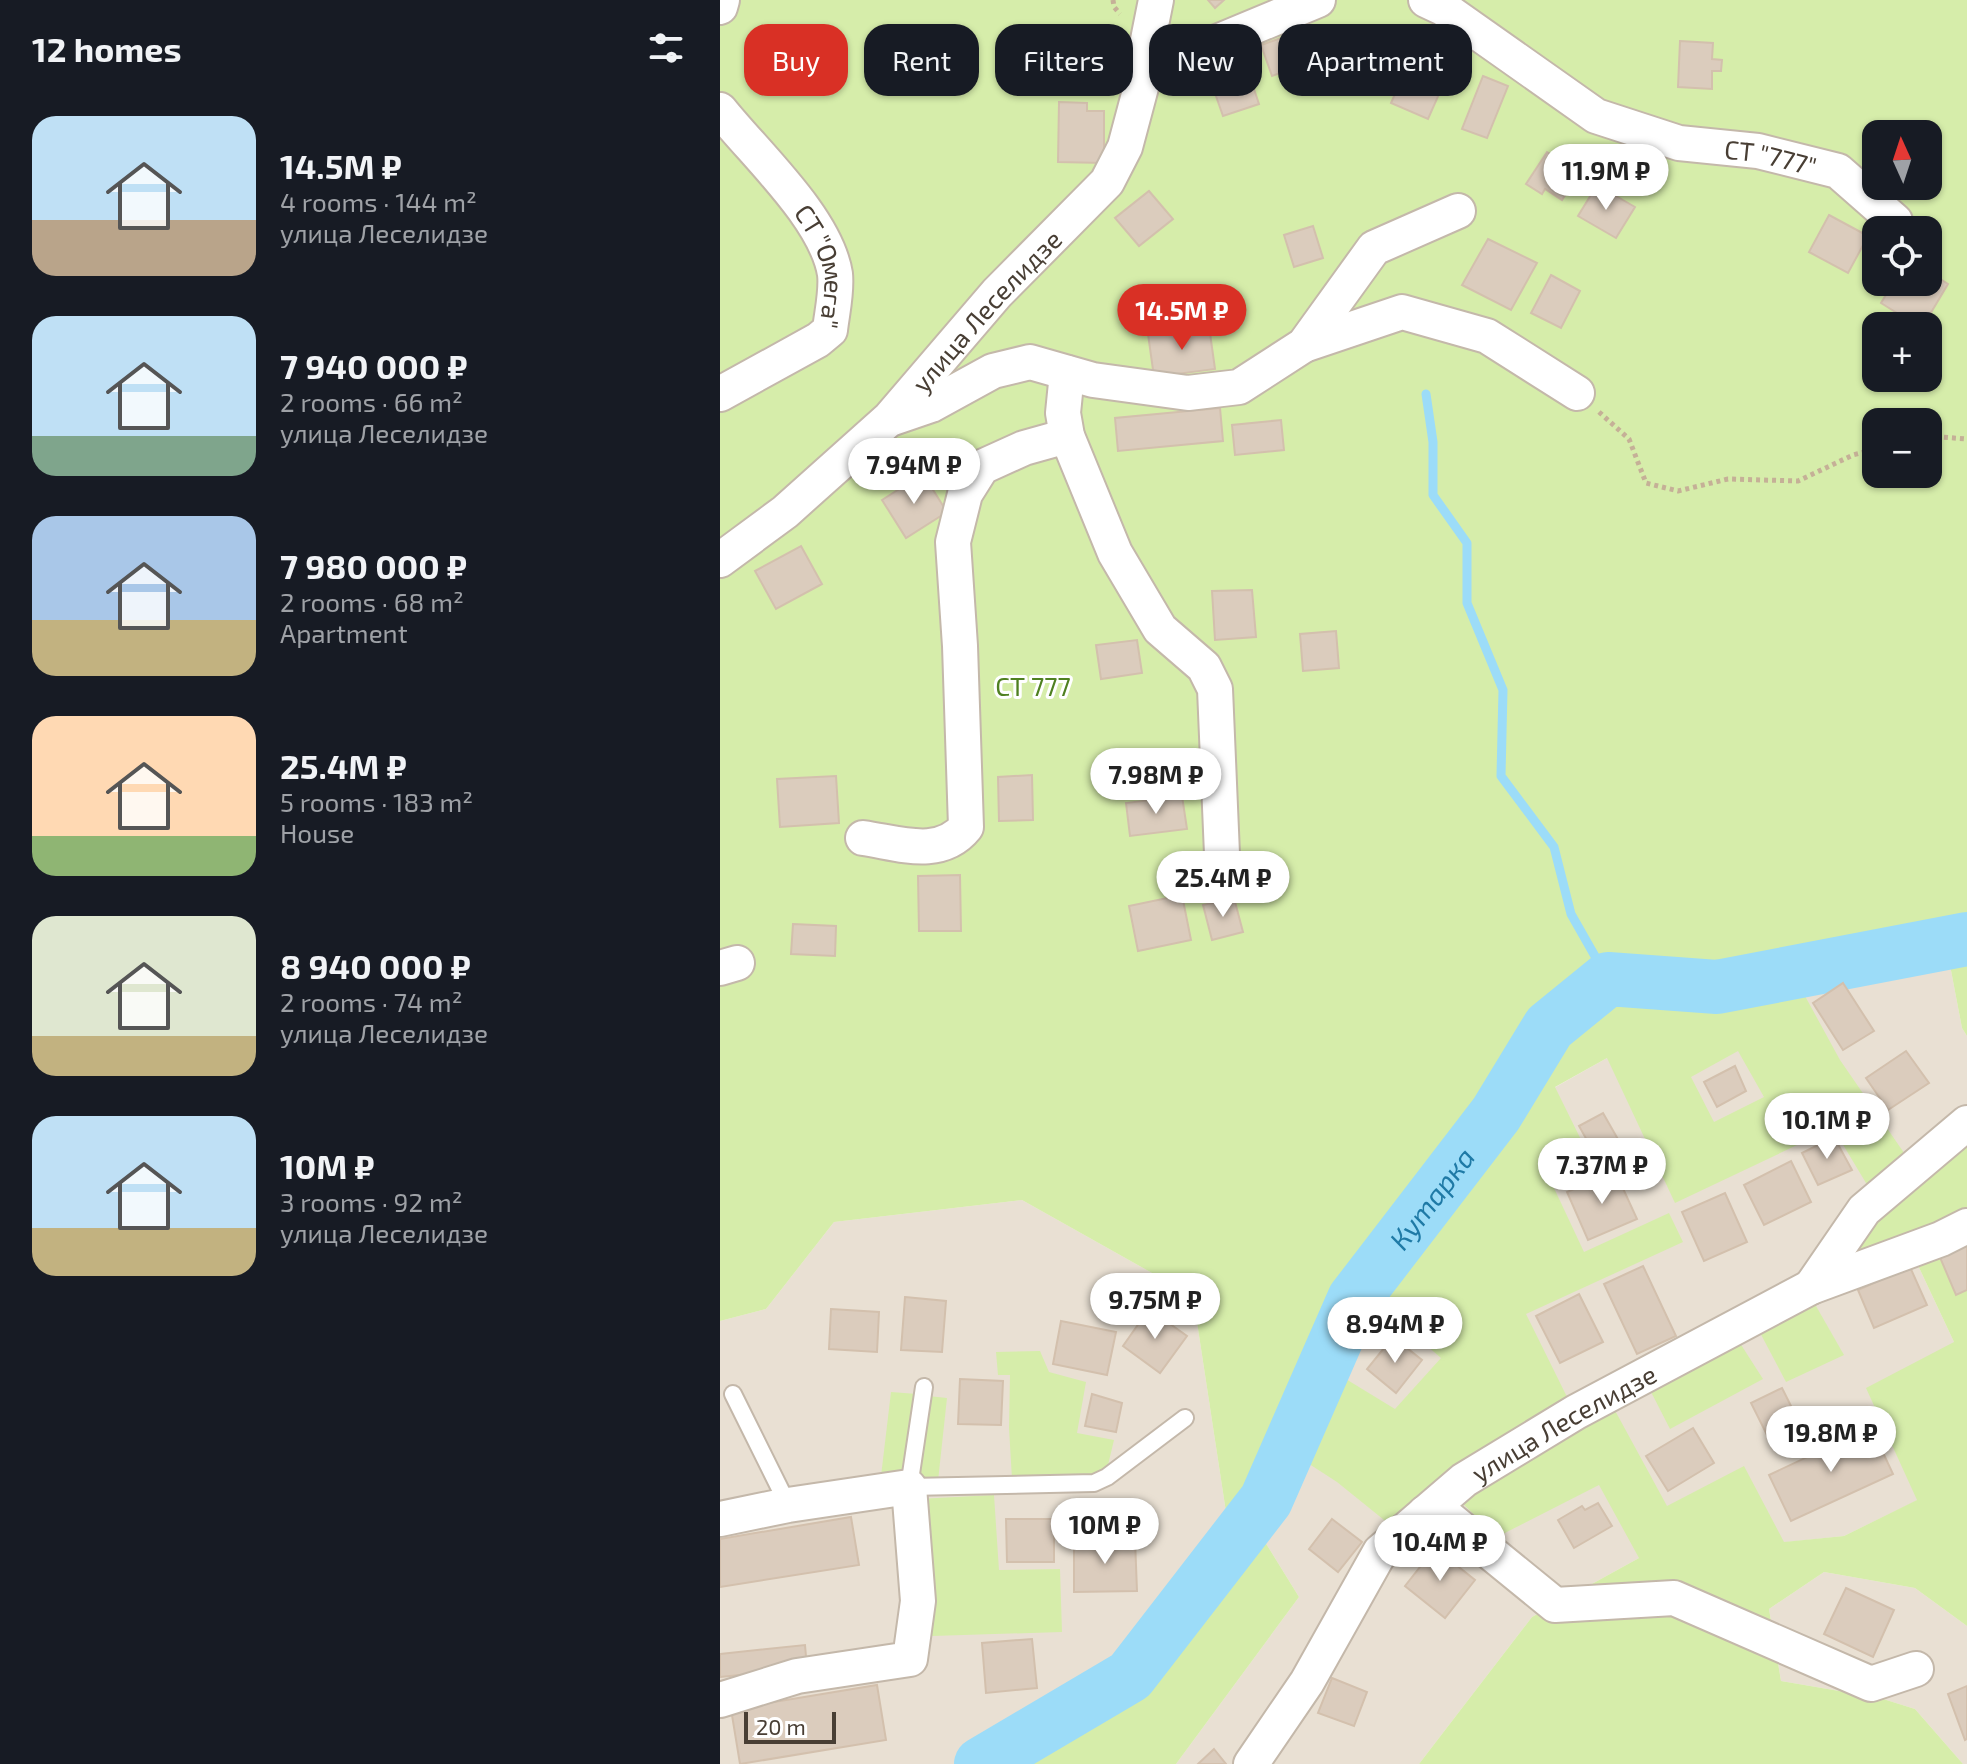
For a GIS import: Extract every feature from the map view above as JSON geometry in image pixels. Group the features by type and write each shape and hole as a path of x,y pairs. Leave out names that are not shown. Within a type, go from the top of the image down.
{"street":[{"path":"720,7 722,0"},
{"name":"улица Леселидзе","path":"720,560 785,512 889,419 997,293 1107,182 1125,147 1145,72 1156,0"},
{"path":"1145,72 1318,0"},
{"name":"СТ \"777\"","path":"1426,0 1443,8 1596,116 1679,143 1758,151 1838,171 1889,216"},
{"name":"СТ \"Омега\"","path":"720,110 797,199 830,254 835,278 830,330 818,340 720,394"},
{"path":"1304,345 1374,248 1458,211"},
{"path":"889,419 931,405 993,371 1030,362 1093,380 1188,393 1239,387 1304,345 1402,312 1487,336 1577,393"},
{"path":"1067,373 1063,413 1067,436 1115,553 1160,629 1204,667 1215,689 1222,854"},
{"path":"863,838 932,848 956,840 966,827 953,542 965,494 982,467 1024,448 1067,436"},
{"name":"улица Леселидзе","path":"1811,1287 1864,1210 1967,1123"},
{"name":"улица Леселидзе","path":"1251,1764 1307,1682 1380,1552 1464,1480 1576,1412 1811,1287 1941,1239 1967,1226"},
{"path":"720,1519 788,1505 909,1487 918,1601 910,1659 797,1676 720,1700"},
{"path":"1425,1513 1447,1517 1555,1605 1674,1598 1871,1684 1916,1669"}],"lane":[{"path":"924,1387 909,1487 1094,1483 1107,1477 1185,1418"},
{"path":"733,1394 788,1505"}],"path":[{"path":"1577,393 1629,439 1646,483 1678,491 1728,479 1798,481 1862,453"},
{"path":"1942,437 1967,439"}],"shaded area":[{"path":"1949,960 1962,1028 1967,1036 1967,1141 1907,1242 1954,1342 1918,1500 1844,1536 1639,1558 1532,1617 1419,1764 1176,1764 1299,1597 1265,1542 1296,1479 1354,1325 1394,1282 1554,1088 1697,1000"},
{"path":"1022,1200 1193,1296 1226,1512 1123,1659 954,1764 720,1764 720,1321 766,1309 834,1222"},
{"path":"1824,1572 1915,1588 1967,1626 1967,1764 1963,1764 1915,1709 1880,1698 1781,1681 1769,1609"}],"green space":[{"name":"СТ 777","path":"720,0 1967,0 1967,1036 1962,1028 1949,960 1799,985 1840,1060 1911,1163 1872,1193 1833,1128 1675,1203 1607,1058 1555,1087 1595,1168 1554,1188 1584,1252 1669,1213 1683,1242 1526,1314 1569,1401 1394,1528 1337,1482 1303,1460 1336,1373 1395,1409 1441,1358 1376,1302 1354,1325 1318,1336 1248,1501 1226,1512 1193,1296 1022,1200 834,1222 766,1309 720,1321","holes":["1738,1051 1764,1097 1714,1122 1691,1077"]},
{"path":"1967,1141 1967,1626 1915,1588 1824,1572 1769,1609 1781,1681 1880,1698 1915,1709 1963,1764 1419,1764 1532,1617 1639,1558 1599,1485 1497,1537 1461,1502 1612,1405 1667,1506 1744,1466 1784,1542 1844,1536 1917,1500 1866,1388 1954,1342 1907,1242 1839,1270 1867,1218"},
{"path":"1812,1299 1844,1355 1786,1382 1757,1327"},
{"path":"1738,1340 1763,1379 1670,1429 1649,1388"},
{"path":"1040,1351 1049,1372 1086,1382 1077,1433 1114,1440 1108,1465 1094,1476 1012,1479 1010,1375 998,1375 996,1352"},
{"path":"891,1392 917,1394 904,1479 881,1476"},
{"path":"928,1396 947,1398 938,1481 917,1480"},
{"path":"994,1495 999,1570 1060,1569 1062,1632 932,1636 918,1499"},
{"path":"1265,1542 1299,1597 1176,1764 1025,1764 1161,1677"}],"sand":[{"path":"1354,1325 1296,1479 1265,1542 1161,1677 1025,1764 954,1764 1123,1659 1226,1512 1248,1501 1318,1336"}],"building":[{"path":"1208,0 1224,0 1215,8"},
{"path":"1278,39 1278,74 1272,76 1262,45"},
{"path":"1680,41 1713,43 1712,59 1722,60 1721,71 1712,71 1712,89 1678,87"},
{"path":"1483,76 1508,86 1487,138 1462,129"},
{"path":"1216,96 1256,96 1259,104 1223,116"},
{"path":"1394,96 1438,96 1428,119 1391,103"},
{"path":"1059,102 1087,103 1087,111 1104,111 1104,163 1058,162"},
{"path":"1547,152 1558,159 1560,155 1572,162 1570,166 1580,172 1562,200 1545,189 1542,194 1526,184"},
{"path":"1597,185 1635,207 1616,238 1578,216"},
{"path":"1149,191 1173,219 1139,246 1115,218"},
{"path":"1829,215 1862,233 1862,247 1848,273 1809,252"},
{"path":"1313,226 1323,258 1294,267 1284,235"},
{"path":"1488,239 1537,263 1511,310 1462,285"},
{"path":"1551,275 1580,291 1561,328 1531,313"},
{"path":"1942,280 1948,284 1942,294"},
{"path":"1885,296 1941,296 1931,312 1895,312 1881,303"},
{"path":"1209,326 1215,369 1154,377 1148,334"},
{"path":"1220,408 1223,441 1118,451 1115,418"},
{"path":"1281,420 1284,450 1235,455 1232,425"},
{"path":"923,474 947,512 906,538 882,500"},
{"path":"801,546 822,584 776,609 755,571"},
{"path":"1252,590 1256,637 1215,640 1212,591"},
{"path":"1336,631 1339,668 1303,671 1300,634"},
{"path":"1137,640 1142,673 1101,679 1096,645"},
{"path":"1032,775 1033,820 999,821 998,777"},
{"path":"836,776 839,823 780,827 777,779"},
{"path":"1182,796 1187,829 1130,836 1126,803"},
{"path":"960,875 961,931 919,931 918,876"},
{"path":"1182,895 1191,940 1138,951 1129,906"},
{"path":"1234,898 1243,932 1212,940 1203,905"},
{"path":"793,924 836,926 835,956 791,954"},
{"path":"1843,983 1874,1031 1843,1050 1813,1003"},
{"path":"1906,1051 1929,1083 1888,1110 1866,1078"},
{"path":"1735,1066 1746,1091 1717,1107 1704,1082"},
{"path":"1603,1113 1623,1148 1598,1160 1579,1126"},
{"path":"1834,1137 1852,1170 1818,1185 1802,1153"},
{"path":"1791,1161 1811,1202 1764,1225 1744,1185"},
{"path":"1615,1171 1637,1219 1588,1240 1567,1192"},
{"path":"1725,1193 1747,1242 1704,1261 1682,1212"},
{"path":"1967,1242 1967,1290 1956,1295 1939,1255"},
{"path":"1643,1266 1676,1336 1637,1354 1604,1284"},
{"path":"1910,1267 1927,1305 1874,1328 1858,1290"},
{"path":"1579,1294 1603,1342 1560,1363 1536,1316"},
{"path":"905,1297 946,1301 942,1352 901,1350"},
{"path":"831,1309 879,1312 877,1352 829,1349"},
{"path":"1149,1309 1187,1336 1160,1373 1123,1346"},
{"path":"1061,1321 1116,1332 1107,1375 1053,1364"},
{"path":"1393,1337 1422,1360 1396,1393 1367,1369"},
{"path":"960,1379 1003,1381 1001,1425 958,1424"},
{"path":"1782,1388 1801,1426 1770,1441 1751,1403"},
{"path":"1092,1394 1122,1403 1116,1432 1085,1426"},
{"path":"1871,1427 1893,1474 1791,1521 1769,1475"},
{"path":"1693,1428 1714,1463 1668,1491 1646,1456"},
{"path":"1598,1503 1612,1526 1574,1548 1558,1520 1582,1506 1585,1510"},
{"path":"851,1517 859,1565 720,1587 720,1539"},
{"path":"1006,1519 1054,1519 1054,1562 1007,1562"},
{"path":"1332,1519 1362,1542 1338,1572 1309,1549"},
{"path":"1135,1539 1137,1591 1074,1592 1074,1541"},
{"path":"1435,1548 1475,1580 1445,1618 1405,1586"},
{"path":"1846,1588 1894,1610 1873,1657 1824,1634"},
{"path":"1032,1639 1037,1688 986,1693 982,1643"},
{"path":"805,1645 807,1668 720,1677 720,1654"},
{"path":"1332,1678 1367,1692 1354,1726 1318,1713"},
{"path":"877,1685 886,1740 740,1764 731,1709"},
{"path":"1967,1686 1967,1739 1965,1740 1948,1694"},
{"path":"1214,1749 1226,1764 1198,1764"}],"waterway":[{"path":"1426,394 1433,442 1433,495 1467,543 1467,603 1503,690 1501,776 1554,847 1571,914 1608,979"},
{"name":"Кутарка","path":"981,1764 1130,1676 1266,1500 1354,1299 1496,1114 1549,1027 1608,979 1717,987 1967,939"}]}
